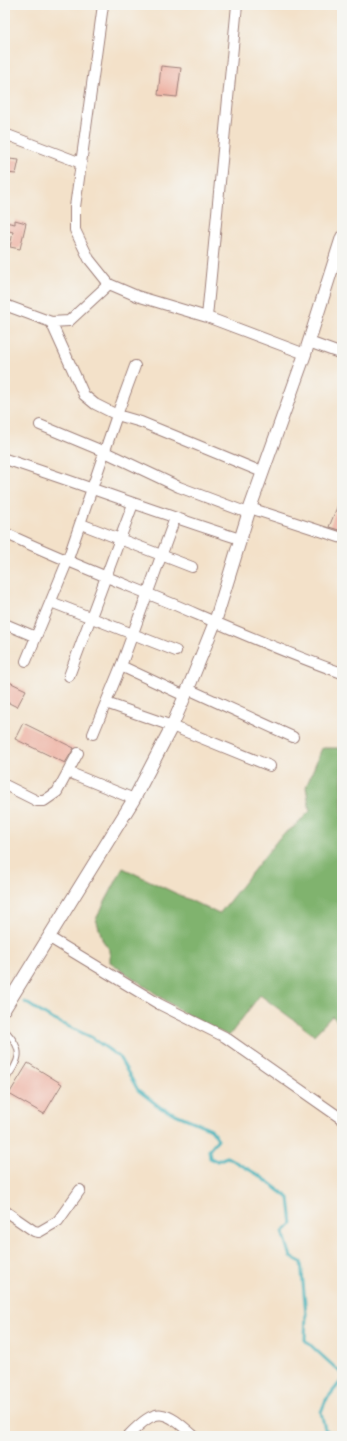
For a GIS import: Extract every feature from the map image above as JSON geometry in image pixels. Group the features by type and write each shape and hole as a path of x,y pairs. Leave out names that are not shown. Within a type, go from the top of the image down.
{"street":[{"path":"103,5 75,207 75,230 89,259 108,284 137,296 207,317 305,354"},
{"path":"207,317 237,5"},
{"path":"5,134 81,163"},
{"path":"5,1008 50,938 134,799 172,726 187,693 216,622 249,510 305,354 342,237"},
{"path":"5,305 51,322 69,321 108,284"},
{"path":"51,322 84,395 94,404 117,415 141,422 262,472"},
{"path":"309,342 342,354"},
{"path":"26,661 67,562 135,366"},
{"path":"40,425 105,452 179,487 342,538"},
{"path":"5,459 93,488 133,504 240,539"},
{"path":"69,676 133,504"},
{"path":"93,734 121,666 175,518"},
{"path":"81,524 120,540 162,554 192,567"},
{"path":"5,533 67,562 106,576 290,654 342,673"},
{"path":"50,602 176,651"},
{"path":"5,624 36,636"},
{"path":"121,666 293,738"},
{"path":"106,703 172,726 270,766"},
{"path":"5,785 37,801 44,801 57,792 78,753"},
{"path":"68,772 134,799"},
{"path":"50,938 159,1004 225,1038 342,1119"},
{"path":"5,1211 39,1232 58,1221 80,1190"},
{"path":"128,1436 154,1414 162,1413 174,1418 194,1436"}],"lane":[{"path":"5,1030 15,1041 19,1053 16,1064 5,1081"}],"green space":[{"path":"322,748 342,748 342,1026 332,1016 314,1035 260,995 229,1036 188,1016 110,962 110,950 103,941 96,919 123,868 219,914 280,837 295,826 310,811 306,787"}],"building":[{"path":"161,66 181,68 177,97 158,95"},
{"path":"9,159 19,160 16,174 7,173"},
{"path":"15,220 26,223 20,249 10,247 13,232 5,230 5,222 15,224"},
{"path":"342,495 342,531 329,527"},
{"path":"5,680 26,690 17,707 5,701"},
{"path":"23,723 74,748 65,763 15,739"},
{"path":"28,1063 62,1084 44,1114 9,1094"}],"waterway":[{"path":"25,1002 50,1018 91,1037 119,1057 138,1090 161,1108 211,1129 218,1139 209,1150 210,1158 217,1161 227,1157 260,1176 289,1198 292,1224 283,1232 291,1257 301,1262 306,1314 305,1340 342,1374"},
{"path":"334,1436 325,1429 321,1412 326,1400 342,1380"}]}
